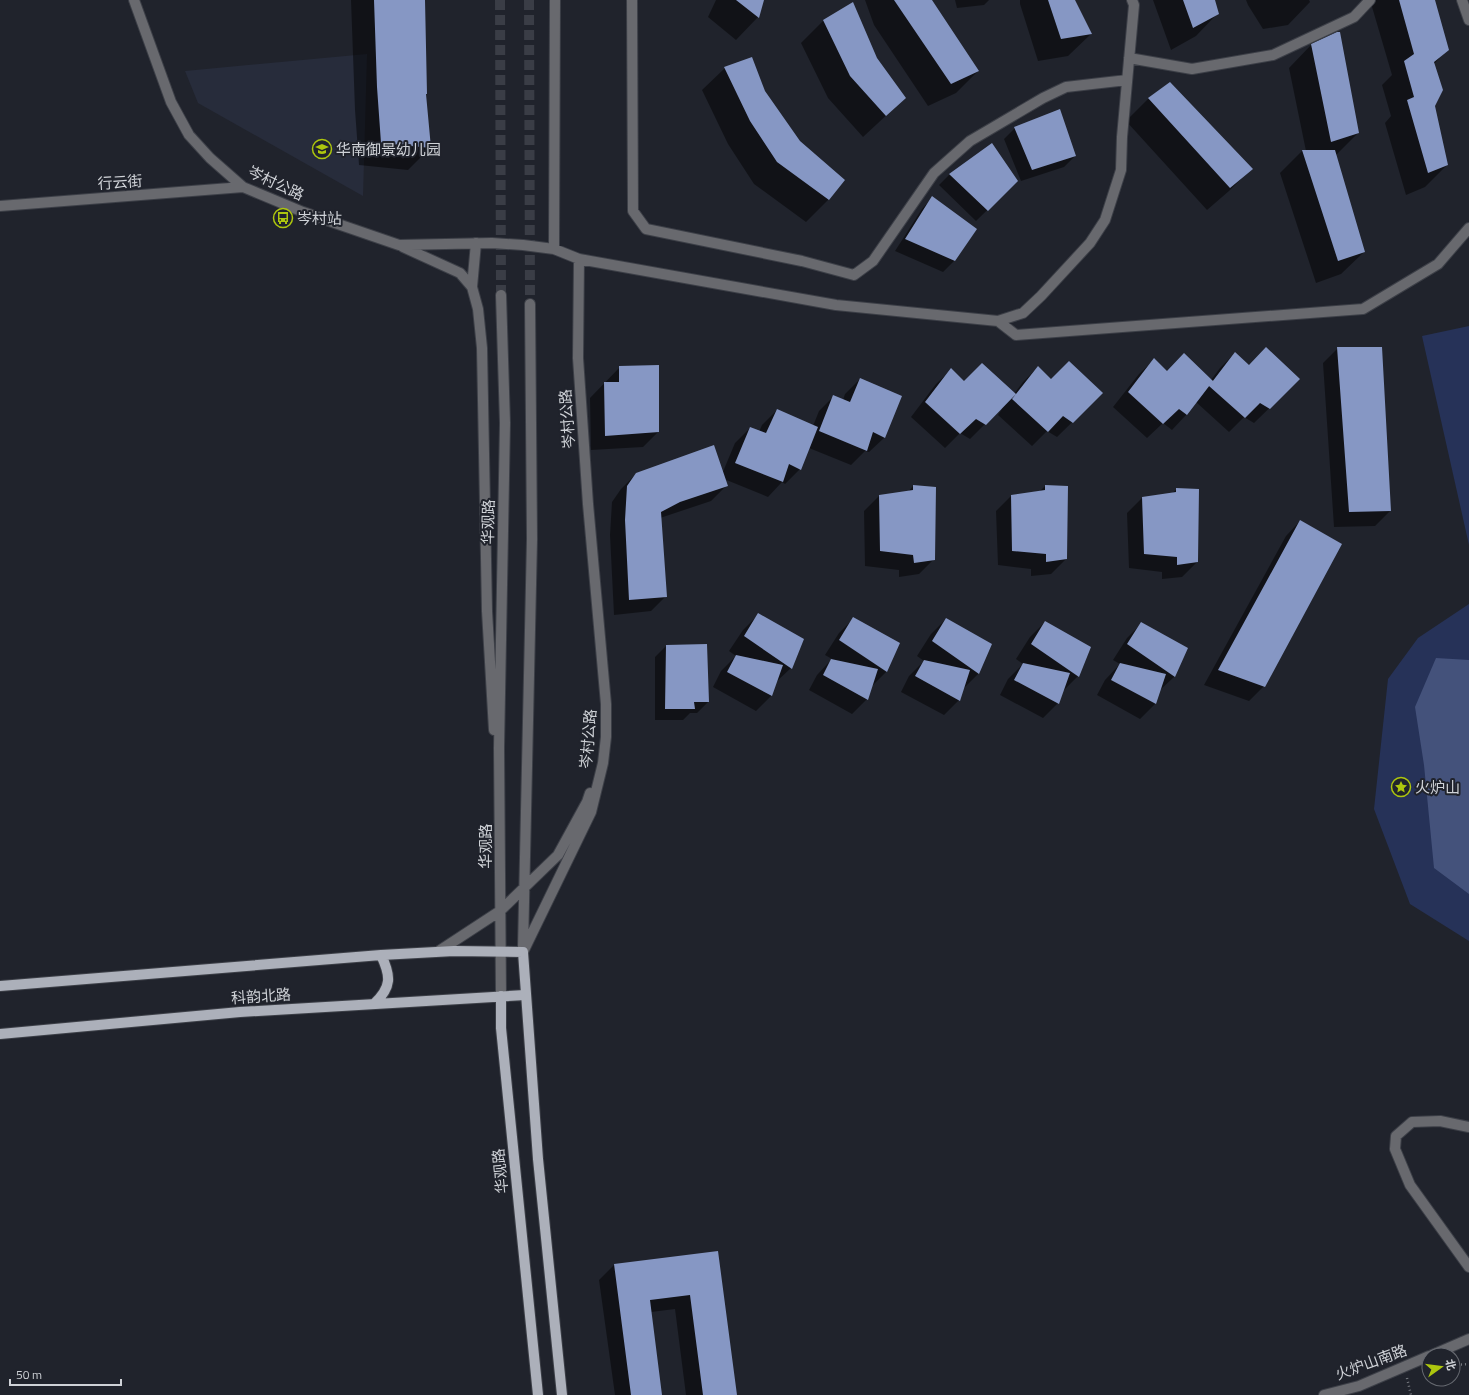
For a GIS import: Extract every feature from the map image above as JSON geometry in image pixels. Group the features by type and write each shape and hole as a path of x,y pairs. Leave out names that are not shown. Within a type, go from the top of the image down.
{"main road":[{"name":"科韵北路","path":"0,986 381,955 439,952 523,952"},
{"path":"523,952 538,1159 562,1395"},
{"path":"374,1004 387,988 387,968 381,955"},
{"name":"科韵北路","path":"0,1034 240,1012 525,995"},
{"name":"华观路","path":"501,996 501,1028 538,1395"}],"street":[{"name":"岑村公路","path":"134,0 171,102 189,135 210,158 243,187 303,212 399,245 476,243 523,245 554,249 579,259 578,358 588,504 606,704 606,737 603,763 591,812 523,952"},
{"path":"554,249 555,0"},
{"path":"632,0 633,211 646,229 802,262 854,275 873,261 934,172 970,141 1043,98 1066,87 1127,80"},
{"path":"579,259 836,305 998,321 1023,313 1041,296 1090,243 1105,220 1121,170 1122,137 1134,5 1132,0"},
{"path":"1129,58 1192,69 1273,55 1354,17 1370,0"},
{"path":"1462,0 1469,20"},
{"name":"行云街","path":"0,206 243,187"},
{"path":"998,321 1016,335 1363,308 1438,264 1469,228"},
{"path":"476,243 472,287 478,309 482,348 487,611 492,716 499,768"},
{"path":"399,245 460,273 472,287"},
{"name":"华观路","path":"501,295 505,423 499,768 501,996"},
{"path":"523,952 532,539 530,304"},
{"path":"439,952 500,911 558,855 587,802 606,737"},
{"path":"1469,1127 1440,1121 1412,1122 1396,1136 1395,1149 1410,1184 1469,1267"},
{"path":"1452,1347 1469,1340"},
{"name":"火炉山南路","path":"1324,1395 1359,1386 1421,1359"}],"path":[{"path":"1405,1366 1411,1395"}],"shaded area":[{"name":"华南御景幼儿园","path":"367,54 363,196 198,103 185,71"},
{"path":"1469,326 1469,545 1422,336"},
{"path":"1469,604 1469,941 1410,904 1374,809 1388,679 1418,638"},
{"path":"1436,658 1469,660 1469,894 1434,868 1424,765 1415,707"}],"building":[{"path":"374,0 425,0 426,94 431,148 381,143 377,87"},
{"path":"736,0 764,0 759,18"},
{"path":"894,0 932,0 979,71 951,84"},
{"path":"1048,0 1075,0 1092,34 1061,39"},
{"path":"1183,0 1215,0 1219,14 1193,28"},
{"path":"1399,0 1435,0 1449,50 1434,62 1443,90 1435,106 1448,165 1428,173 1407,100 1414,97 1404,61 1414,54"},
{"path":"853,2 877,58 906,98 886,116 850,76 823,20"},
{"path":"1340,32 1359,133 1331,142 1311,44"},
{"path":"752,57 765,91 800,141 845,180 829,200 777,162 750,121 724,67"},
{"path":"1170,82 1253,169 1230,188 1148,98"},
{"path":"1060,109 1076,156 1032,170 1014,127"},
{"path":"992,143 1018,181 988,211 949,174"},
{"path":"1302,150 1335,150 1365,252 1338,261"},
{"path":"932,196 977,229 955,261 905,239"},
{"path":"1266,347 1300,379 1270,409 1260,403 1245,418 1209,386 1235,352 1249,365"},
{"path":"1337,347 1382,347 1391,511 1349,512"},
{"path":"1184,353 1213,381 1187,415 1179,409 1163,424 1128,392 1154,358 1167,371"},
{"path":"1069,361 1103,393 1073,423 1063,416 1048,432 1012,399 1038,366 1051,379"},
{"path":"982,363 1016,394 986,425 976,419 960,434 925,402 951,368 964,381"},
{"path":"659,365 659,432 605,436 604,382 619,382 619,366"},
{"path":"860,378 902,396 885,438 873,432 867,451 819,431 833,395 850,402"},
{"path":"777,409 818,427 801,470 789,464 783,482 735,463 750,427 766,433"},
{"path":"714,445 728,486 680,502 661,512 667,597 629,600 625,520 627,486 636,473"},
{"path":"913,485 936,487 935,560 914,563 913,555 880,551 879,495 913,490"},
{"path":"1045,485 1068,486 1067,559 1046,562 1046,554 1012,551 1011,495 1045,490"},
{"path":"1176,488 1199,489 1198,562 1177,565 1177,557 1144,554 1142,497 1176,492"},
{"path":"1300,520 1342,544 1265,687 1218,670"},
{"path":"758,613 804,639 792,669 744,636"},
{"path":"853,617 900,643 887,672 839,640"},
{"path":"946,618 992,644 979,674 932,641"},
{"path":"1045,621 1091,647 1079,677 1031,644"},
{"path":"1141,622 1188,648 1175,677 1127,644"},
{"path":"707,644 709,702 694,702 695,709 665,709 666,645"},
{"path":"736,655 783,665 772,696 727,672"},
{"path":"831,659 878,669 868,700 823,675"},
{"path":"924,660 970,670 960,701 915,676"},
{"path":"1023,663 1070,673 1059,704 1014,680"},
{"path":"1120,663 1166,674 1156,704 1111,680"},
{"path":"718,1251 737,1395 703,1395 690,1295 650,1300 662,1395 631,1395 614,1264"}],"tunnel":[{"path":"500,0 501,295"},
{"path":"529,0 530,304"}],"place":[{"name":"华南御景幼儿园","path":"322,149"},
{"name":"岑村站","path":"283,218"},
{"name":"火炉山","path":"1401,787"}]}
